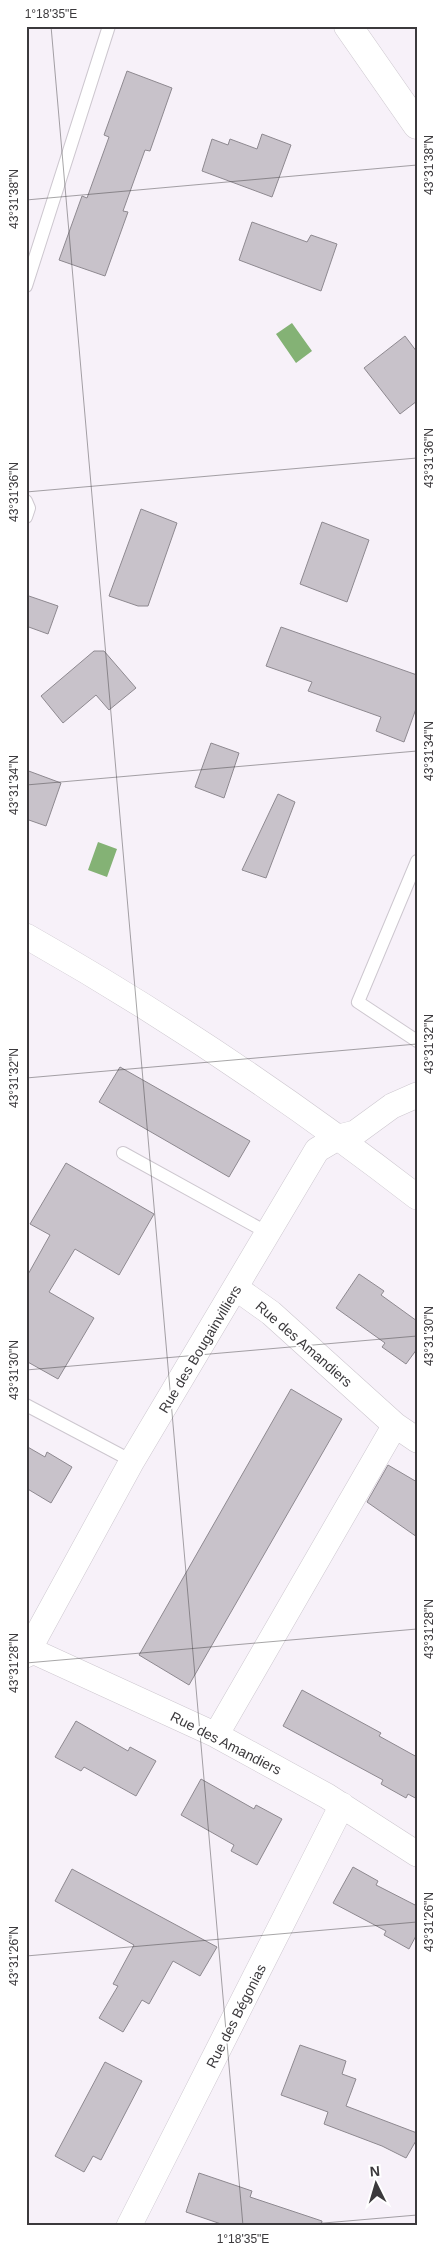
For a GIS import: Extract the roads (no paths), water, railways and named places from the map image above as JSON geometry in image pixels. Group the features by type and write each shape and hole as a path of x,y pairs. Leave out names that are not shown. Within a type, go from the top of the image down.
{"main road":[{"path":"348,26 417,125"}],"street":[{"path":"26,936 112,985 339,1137 417,1197"},
{"name":"Rue des Bougainvilliers","path":"27,1651 132,1461 318,1150 339,1137 355,1133 392,1106 417,1095"},
{"name":"Rue des Amandiers","path":"236,1288 271,1313 395,1425 417,1440"},
{"path":"216,1735 395,1425"},
{"name":"Rue des Amandiers","path":"27,1651 216,1735 342,1806 417,1854"},
{"name":"Rue des Bégonias","path":"129,2226 342,1806"}],"lane":[{"path":"26,286 109,26"},
{"path":"26,501 29,508 26,517"},
{"path":"417,861 358,1002 417,1041"},
{"path":"123,1153 268,1233"},
{"path":"26,1405 132,1461"}]}
